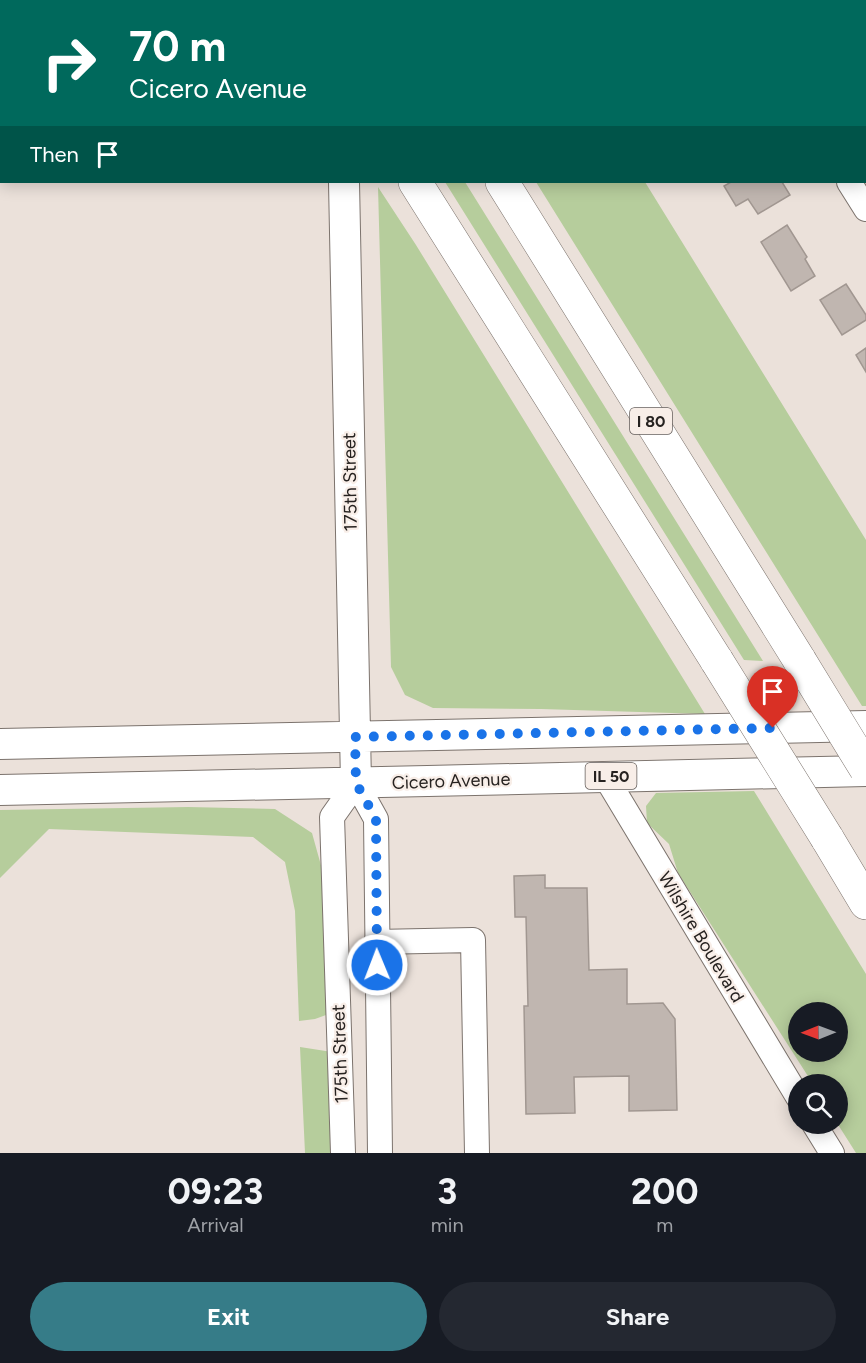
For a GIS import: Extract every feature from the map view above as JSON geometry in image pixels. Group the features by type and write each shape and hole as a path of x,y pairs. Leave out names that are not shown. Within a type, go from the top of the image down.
{"highway":[{"path":"415,183 717,661 866,903"},
{"name":"I 80","path":"503,183 866,770"}],"main road":[{"name":"175th Street","path":"345,183 356,783"},
{"path":"0,744 866,726"},
{"name":"Cicero Avenue","path":"0,790 866,770"}],"street":[{"path":"850,183 866,209"},
{"name":"Wilshire Boulevard","path":"605,776 788,1081"},
{"name":"175th Street","path":"343,1153 332,817 356,783 376,819 380,1153"},
{"path":"376,942 473,940 477,1153"},
{"path":"820,1134 832,1153"}],"green space":[{"path":"446,183 466,183 763,661 744,660"},
{"path":"537,183 646,183 866,540 866,706 862,706"},
{"path":"378,187 705,714 433,708 405,695 391,667"},
{"path":"754,791 866,974 866,1153 856,1153 844,1134 848,1134 848,1074 807,1074 799,1062 848,1062 848,1002 788,1002 788,1045 678,873 669,844 647,823 646,806 656,793"},
{"path":"188,807 275,809 312,833 327,887 326,1015 299,1021 295,911 285,862 253,837 49,829 0,878 0,810"},
{"path":"300,1047 332,1052 335,1153 305,1153"}],"building":[{"path":"729,183 783,183 790,195 758,214 748,199 736,206 724,186"},
{"path":"787,225 807,257 805,259 815,276 791,291 761,242"},
{"path":"846,284 866,315 866,320 842,335 820,300"},
{"path":"866,348 866,372 856,355"},
{"path":"545,875 545,888 587,888 589,970 627,969 627,1004 663,1003 675,1019 677,1110 629,1111 629,1076 574,1077 575,1113 526,1114 524,1006 528,1006 526,917 515,917 514,876"}],"route":[{"path":"377,965 376,819 356,783 355,737 773,728"}]}
